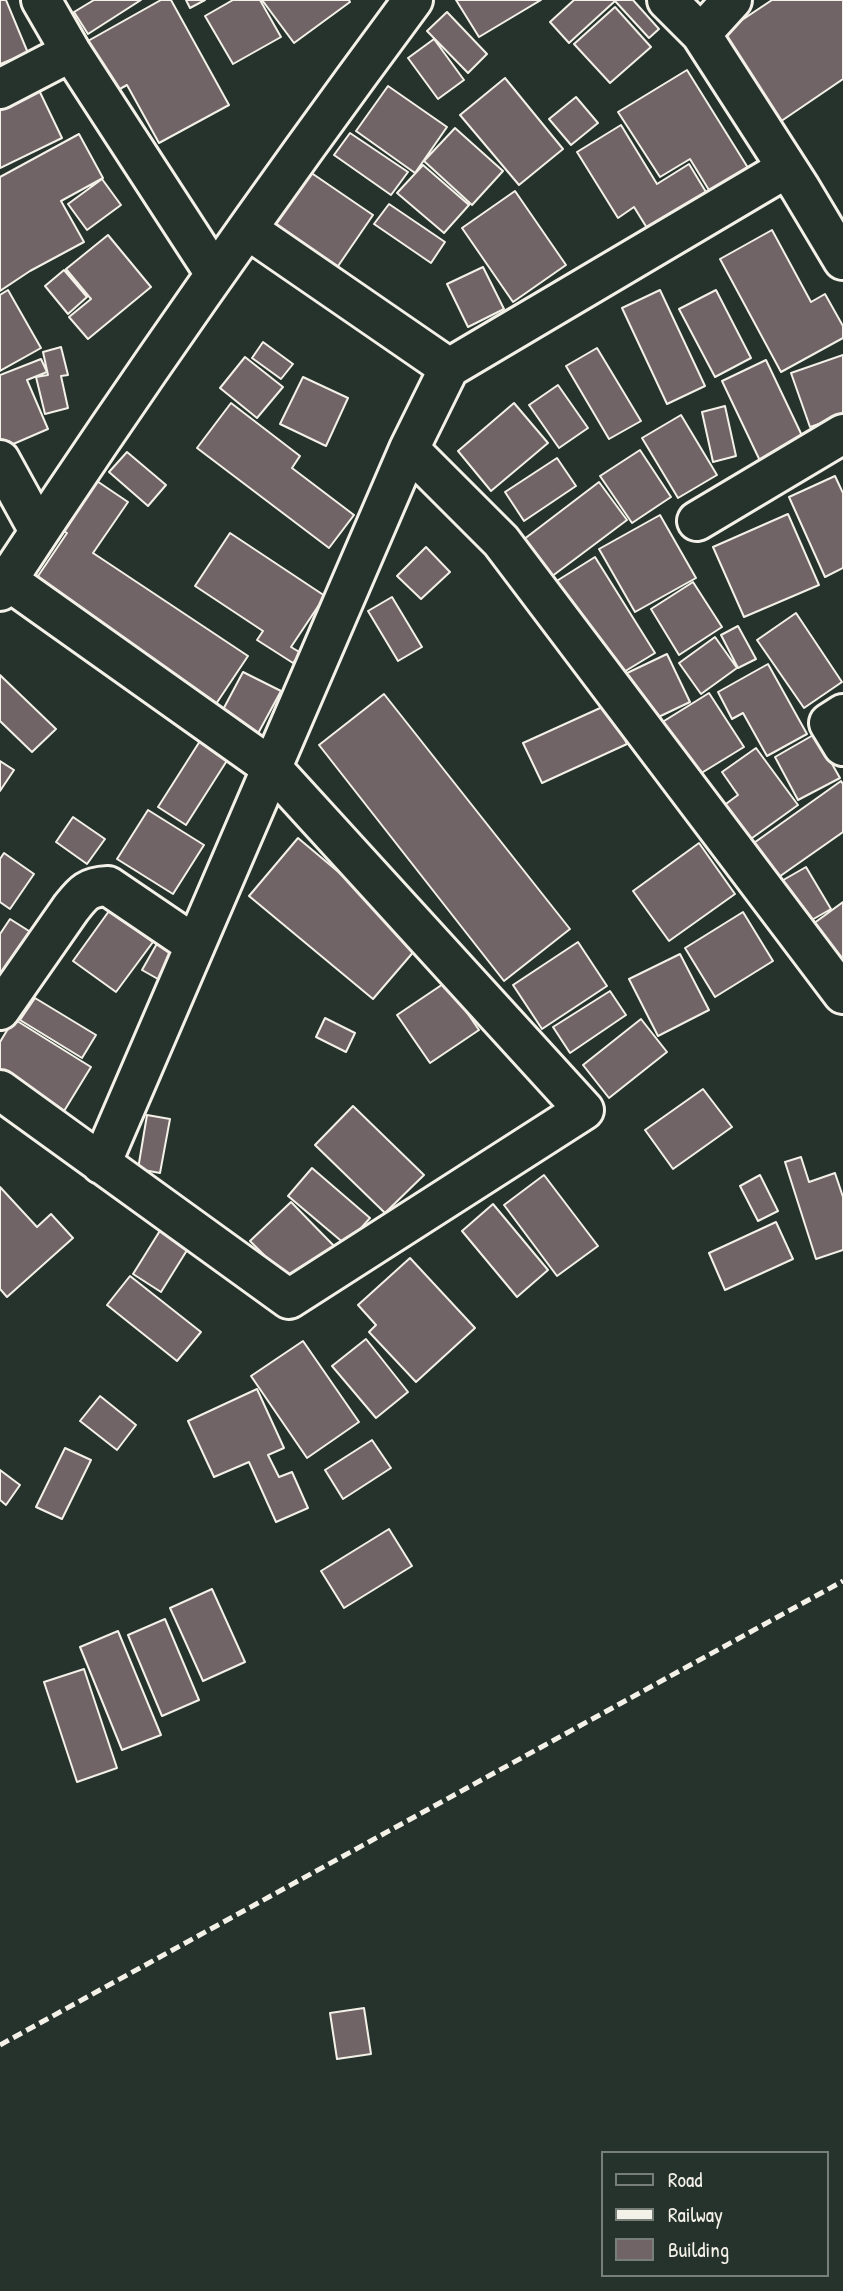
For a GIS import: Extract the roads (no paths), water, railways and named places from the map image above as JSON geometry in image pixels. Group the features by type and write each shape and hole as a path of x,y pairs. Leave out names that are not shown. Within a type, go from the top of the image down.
{"street":[{"path":"41,0 71,52 215,274"},
{"path":"0,1090 289,1299 584,1110 272,768 4,585 215,274 413,0"},
{"path":"667,0 701,34 843,260"},
{"path":"701,34 732,0"},
{"path":"0,89 71,52"},
{"path":"100,1164 409,449 449,368 787,168"},
{"path":"247,229 449,368"},
{"path":"697,521 843,434"},
{"path":"409,449 501,541 843,995"},
{"path":"0,460 39,531"},
{"path":"843,714 829,723 843,746"},
{"path":"0,1010 71,908 82,894 93,887 108,886 195,945"}],"railway":[{"path":"0,2045 843,1581"}]}
